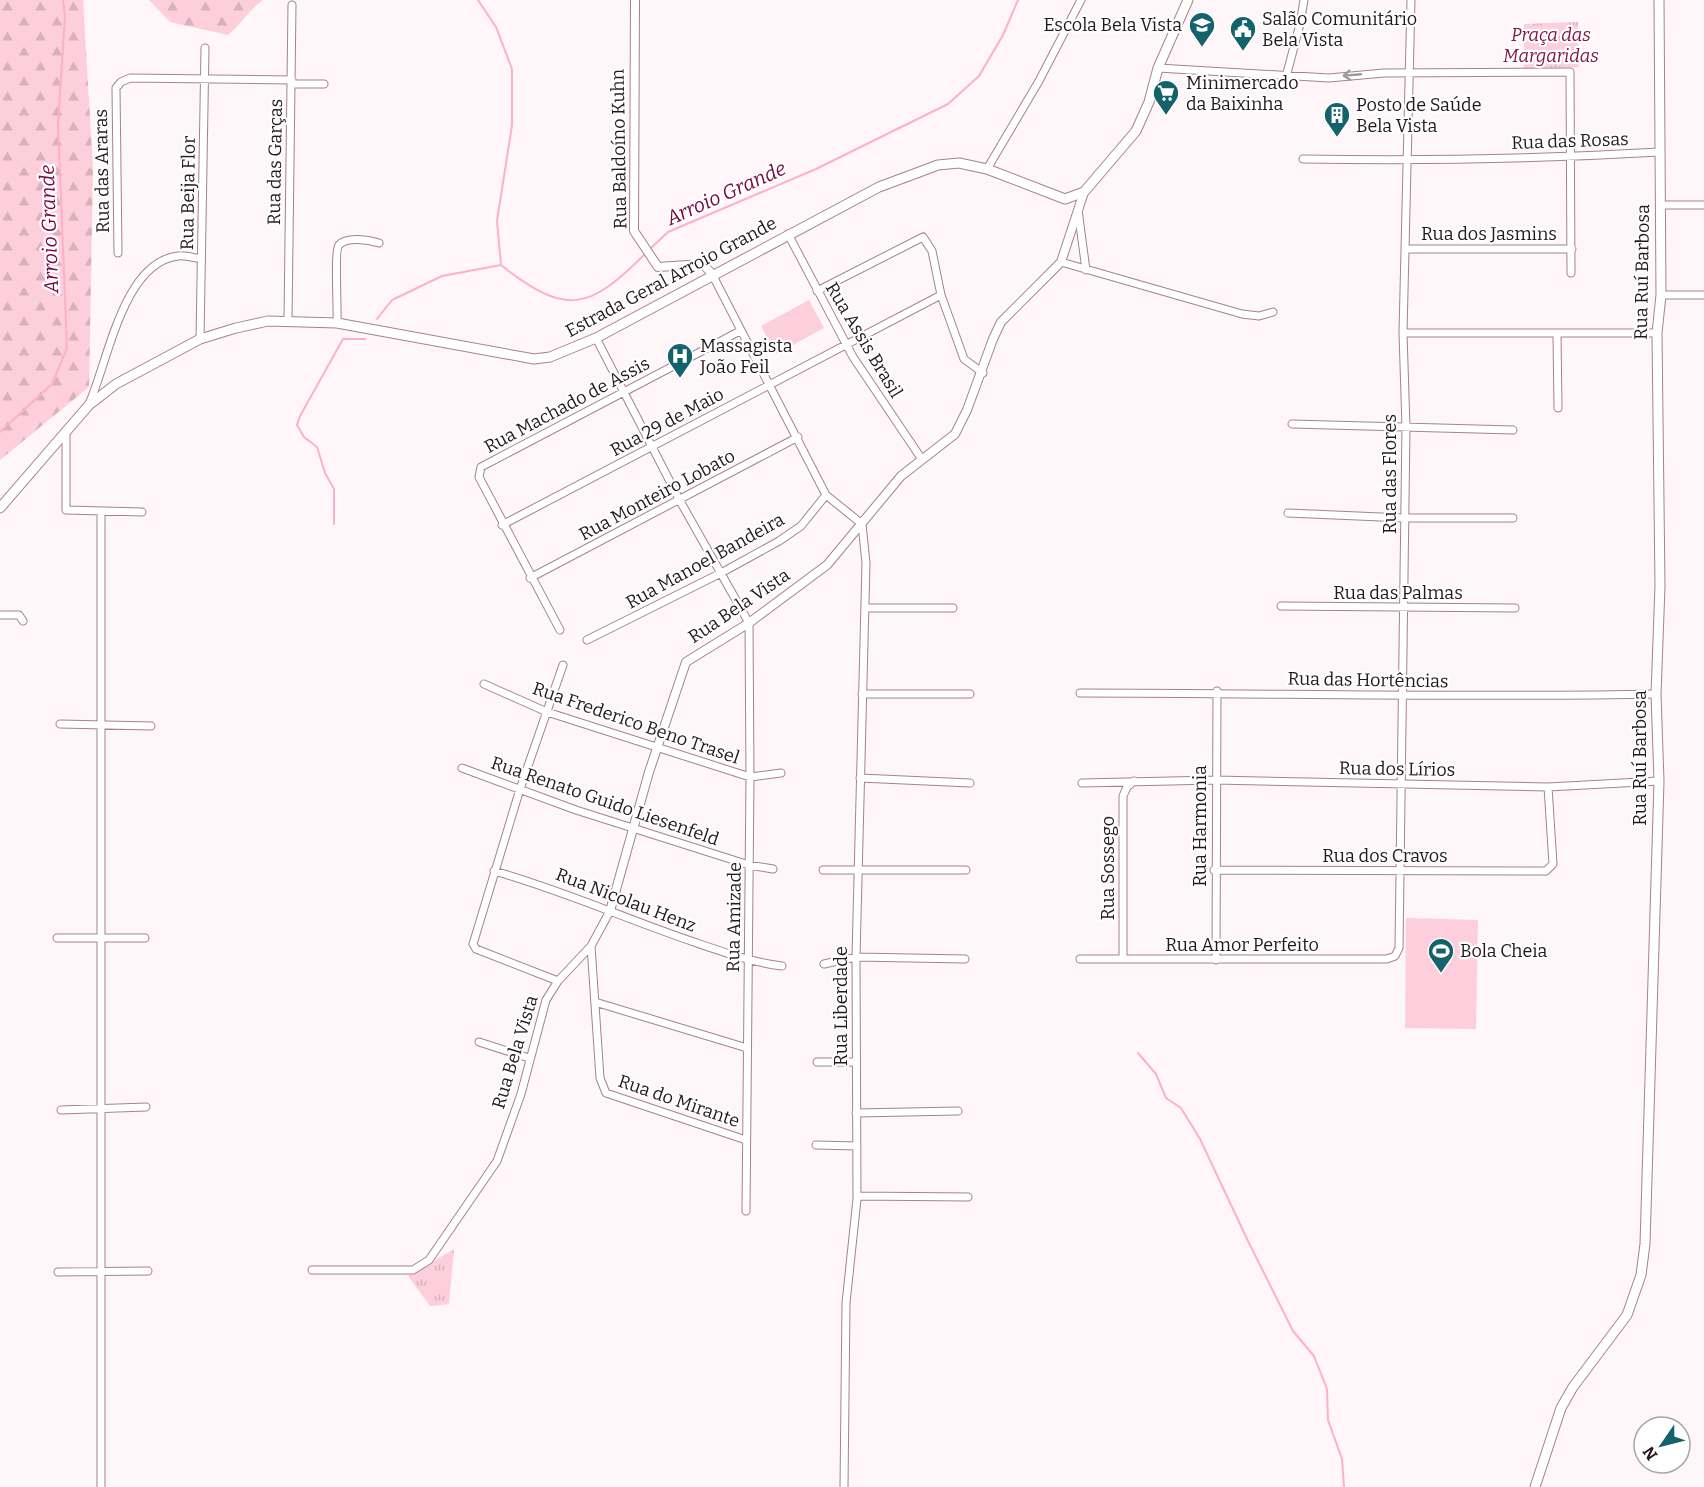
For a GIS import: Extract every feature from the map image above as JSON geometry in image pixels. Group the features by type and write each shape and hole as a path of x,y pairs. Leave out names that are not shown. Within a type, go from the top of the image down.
{"main road":[{"name":"Rua Bela Vista","path":"1084,192 1136,131 1149,102 1158,68 1188,0"},
{"name":"Rua Ruí Barbosa","path":"1535,1487 1561,1408 1573,1387 1627,1316 1641,1275 1645,1244 1650,1143 1659,781 1656,694 1660,586 1657,333 1661,295 1659,0"},
{"name":"Estrada Geral Arroio Grande","path":"0,508 89,405 116,384 200,339 257,324 288,321 337,323 534,359 550,357 596,338 712,274 879,188 939,165 959,163 987,169 1065,199 1084,192"}],"street":[{"name":"Rua Baldoíno Kuhn","path":"635,0 634,231 658,267 703,264 712,274"},
{"path":"987,169 1039,81 1081,0"},
{"path":"1286,77 1304,0"},
{"name":"Rua das Flores","path":"1399,948 1406,427 1404,333 1411,0"},
{"name":"Rua das Garças","path":"288,321 292,5"},
{"name":"Rua Beija Flor","path":"200,339 206,48"},
{"path":"1158,68 1329,78 1410,73 1570,72 1571,273"},
{"name":"Rua das Araras","path":"118,253 116,88 121,82 130,78 205,80"},
{"path":"205,80 324,84"},
{"name":"Rua das Rosas","path":"1303,159 1571,157 1659,152"},
{"name":"Rua Bela Vista","path":"312,1270 413,1270 429,1260 446,1239 497,1161 521,1094 546,1000 558,981 591,946 609,911 658,746 686,662 749,623 827,566 901,476 921,458 955,434 982,373 1001,322 1061,262 1069,245 1084,192"},
{"path":"1660,205 1704,206"},
{"path":"1078,207 1086,270"},
{"name":"Rua Assis Brasil","path":"788,234 846,345 921,458"},
{"path":"818,291 923,237 927,241 937,267 941,295 964,359 982,373"},
{"path":"337,323 339,288 336,250 340,243 347,240 379,243"},
{"name":"Rua dos Jasmins","path":"1406,249 1572,249"},
{"path":"89,405 132,288 166,259 180,255 201,259"},
{"path":"1061,262 1242,314 1259,316 1273,312"},
{"path":"712,274 826,495 862,524"},
{"name":"Rua 29 de Maio","path":"502,525 941,295"},
{"path":"1661,295 1704,295"},
{"name":"Rua Machado de Assis","path":"502,525 479,477 481,467 740,331"},
{"path":"1404,333 1657,333"},
{"path":"1557,334 1558,408"},
{"path":"596,338 680,501 749,623"},
{"path":"1292,424 1513,430"},
{"path":"66,432 66,510 142,512"},
{"name":"Rua Monteiro Lobato","path":"530,578 798,437"},
{"name":"Rua Manoel Bandeira","path":"587,640 721,573 801,526 826,495"},
{"path":"101,511 101,1487"},
{"path":"1287,513 1404,518 1513,518"},
{"name":"Rua Liberdade","path":"844,1487 846,1303 857,1196 857,870 866,563 862,524"},
{"path":"502,525 560,630"},
{"name":"Rua das Palmas","path":"1281,606 1515,608"},
{"path":"865,608 953,608"},
{"path":"0,615 20,615 22,621"},
{"name":"Rua Amizade","path":"746,1211 749,623"},
{"path":"558,981 476,949 474,938 520,789 563,665"},
{"name":"Rua Frederico Beno Trasel","path":"484,684 547,712 750,777 782,773"},
{"name":"Rua das Hortências","path":"1080,693 1217,691 1403,696 1656,694"},
{"name":"Rua Harmonia","path":"1216,960 1214,870 1217,691"},
{"path":"862,694 970,694"},
{"path":"60,724 151,726"},
{"name":"Rua Renato Guido Liesenfeld","path":"462,768 576,810 749,865 773,869"},
{"path":"860,778 970,783"},
{"name":"Rua dos Lírios","path":"1082,783 1215,780 1548,787 1659,781"},
{"name":"Rua Sossego","path":"1123,959 1123,796 1127,787 1134,781"},
{"name":"Rua dos Cravos","path":"1214,870 1546,871 1552,864 1548,787"},
{"path":"823,870 966,870"},
{"name":"Rua Nicolau Henz","path":"494,871 551,887 609,911 748,960 782,966"},
{"path":"57,938 145,938"},
{"name":"Rua do Mirante","path":"591,946 600,1078 606,1093 746,1140"},
{"name":"Rua Amor Perfeito","path":"1080,959 1387,958 1395,957 1399,948"},
{"path":"824,963 856,957 965,959"},
{"path":"595,1002 747,1048"},
{"path":"479,1042 529,1058"},
{"path":"817,1062 856,1062"},
{"path":"61,1110 146,1107"},
{"path":"856,1113 958,1111"},
{"path":"816,1145 856,1146"},
{"path":"857,1196 968,1197"},
{"path":"58,1272 148,1271"}],"green space":[{"path":"0,0 83,0 93,168 89,387 0,460"},
{"path":"149,0 263,0 228,35 170,22"},
{"name":"Praça das Margaridas","path":"1578,22 1579,67 1524,68 1524,24"},
{"path":"809,300 824,328 776,354 761,326"},
{"name":"Bola Cheia","path":"1406,918 1478,920 1476,1029 1405,1028"},
{"path":"454,1249 449,1304 430,1306 408,1276"}],"waterway":[{"name":"Arroio Grande","path":"0,432 52,384 67,348 58,124 65,16 63,0"},
{"name":"Arroio Grande","path":"478,0 496,27 512,69 512,125 497,221 501,265 543,293 561,299 577,300 592,296 609,286 646,253"},
{"name":"Arroio Grande","path":"650,249 668,232 816,169 948,104 979,76 1003,35 1018,0"},
{"path":"377,319 392,300 442,276 501,265"},
{"path":"334,524 334,489 325,473 317,447 304,437 297,425 343,339 365,339"},
{"path":"1138,1053 1156,1074 1166,1098 1181,1108 1200,1139 1293,1331 1314,1356 1327,1389 1328,1420 1342,1459 1344,1487"}],"place":[{"name":"Escola Bela Vista","path":"1202,48"},
{"name":"Salão Comunitário Bela Vista","path":"1243,52"},
{"name":"Minimercado da Baixinha","path":"1166,116"},
{"name":"Posto de Saúde Bela Vista","path":"1337,138"},
{"name":"Massagista João Feil","path":"680,379"},
{"name":"Bola Cheia","path":"1441,974"}]}
